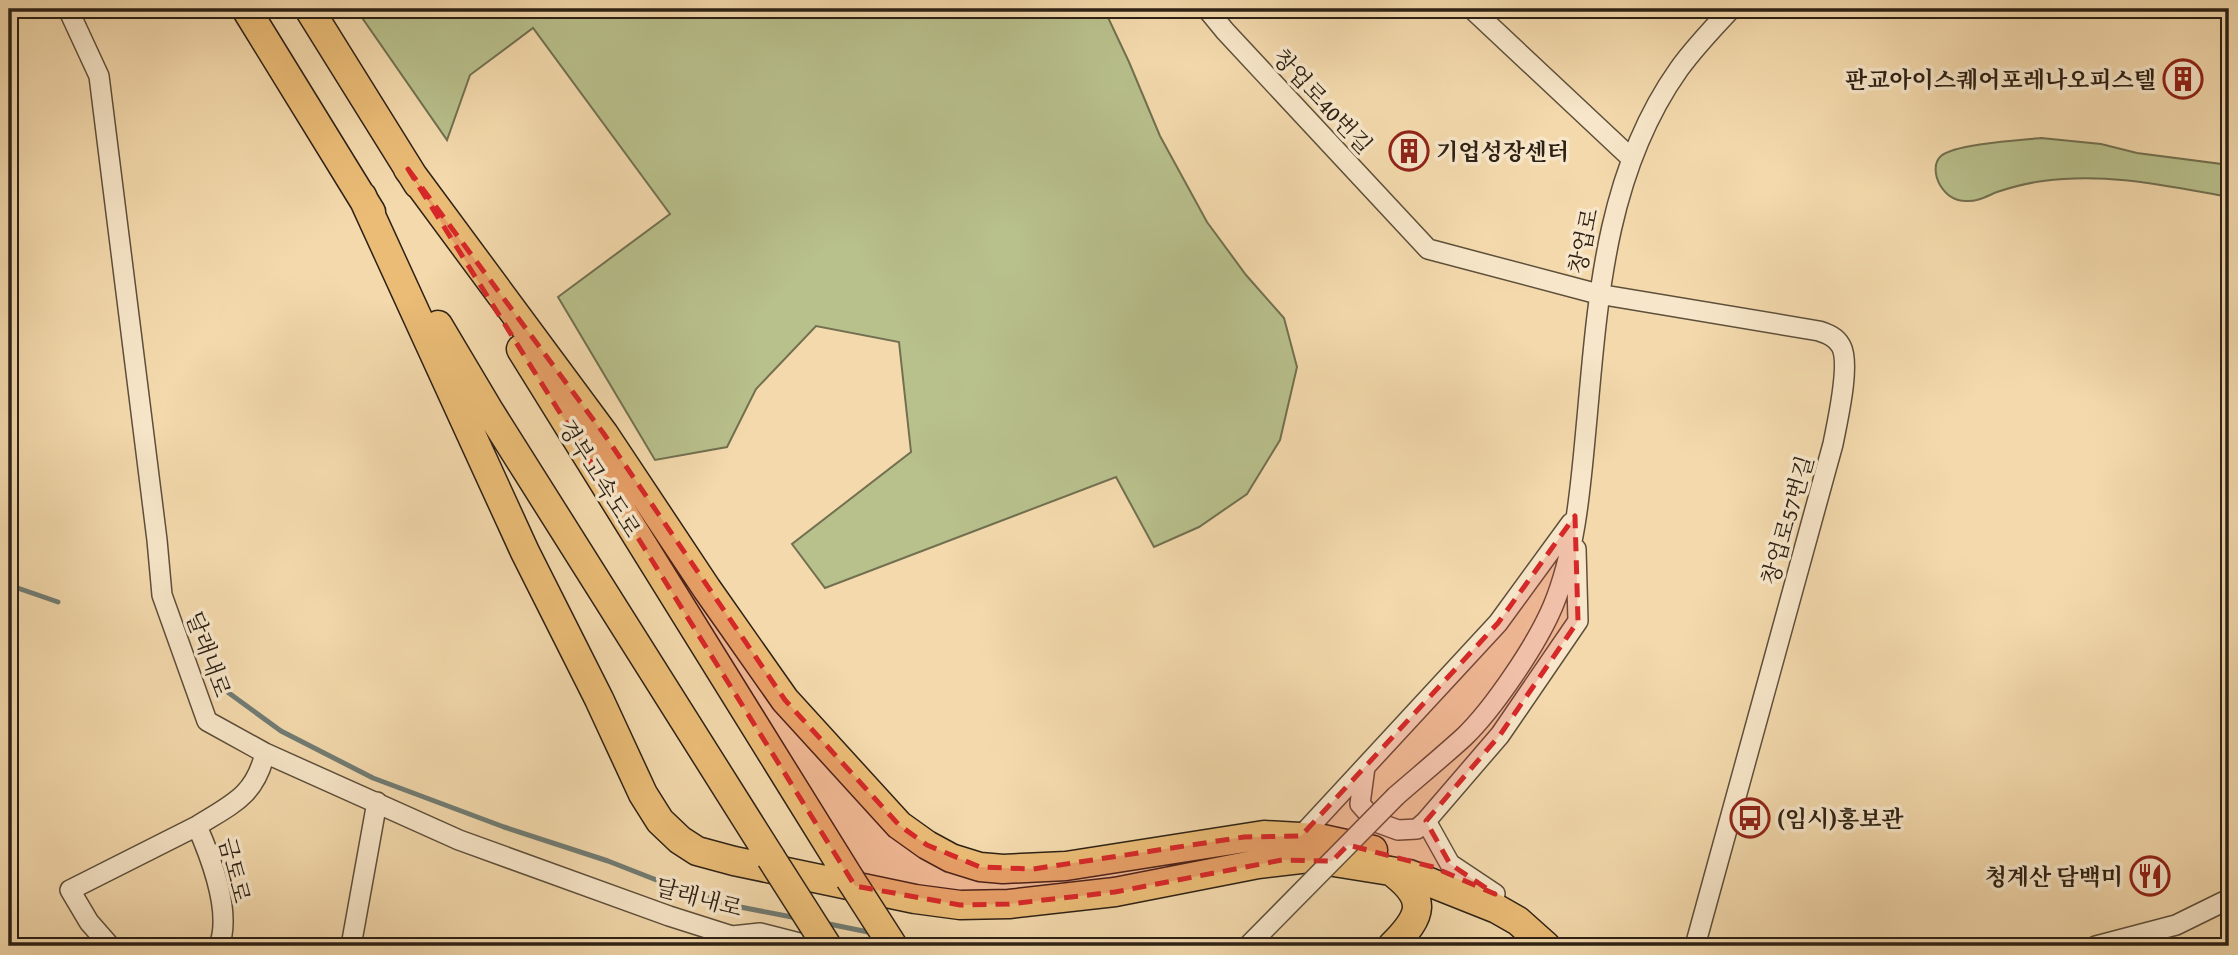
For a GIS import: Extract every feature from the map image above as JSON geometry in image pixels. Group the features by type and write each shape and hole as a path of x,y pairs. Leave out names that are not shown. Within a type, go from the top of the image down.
{"highway":[{"path":"246,9 362,196 488,409 827,946"},
{"name":"경부고속도로","path":"309,9 893,946"},
{"path":"408,169 604,435 785,700 900,825 939,852 980,867 1033,869 1254,836 1301,836 1392,854 1433,867 1495,894 1525,910 1551,946"},
{"path":"362,196 525,552 643,794 660,821 680,841 697,851 915,899 960,905 1009,904 1115,892 1270,862 1309,858 1409,874 1518,920 1546,946"},
{"path":"1389,869 1409,885 1417,903 1409,926 1392,946"}],"street":[{"name":"달래내로","path":"68,9 99,76 162,594 207,721 265,753 459,840 732,936 760,933 811,946"},
{"name":"창업로40번길","path":"1208,9 1225,31 1426,248 1598,294"},
{"path":"1472,9 1632,159"},
{"name":"창업로","path":"1575,516 1583,466 1598,294 1614,210 1646,125 1680,67 1731,9"},
{"name":"창업로57번길","path":"1598,294 1819,331 1831,336 1840,345 1844,355 1840,407 1825,478 1695,946"},
{"path":"1301,836 1498,623 1575,516"},
{"path":"1248,946 1396,796 1465,735 1504,688 1553,606 1568,555 1575,516"},
{"path":"1365,767 1360,804 1376,822 1398,830 1417,828 1500,735 1578,621 1575,516"},
{"name":"금토로","path":"219,946 223,935 222,907 209,853 197,826 231,805 253,786 265,753"},
{"path":"351,946 377,802"},
{"path":"1426,821 1450,864 1495,894"},
{"path":"110,946 89,922 70,890 197,826"},
{"path":"2096,946 2176,925 2229,899"}],"highlighted area":[{"path":"408,169 604,434 785,700 899,825 927,845 980,867 1033,869 1244,837 1301,836 1498,623 1575,516 1578,621 1500,735 1426,821 1450,864 1495,894 1433,867 1348,845 1332,861 1282,860 1115,892 1009,904 960,905 855,886"}],"green space":[{"path":"356,9 1104,9 1160,136 1207,222 1246,275 1284,318 1297,367 1280,440 1247,494 1199,527 1154,547 1116,477 825,588 792,544 911,452 899,342 816,326 756,389 727,447 655,460 558,297 670,214 533,28 470,75 447,140"},
{"path":"2041,138 2101,144 2137,153 2229,165 2229,197 2137,182 2090,178 2031,183 1978,200 1966,201 1951,197 1938,181 1937,162 1948,152 1988,143"}],"waterway":[{"path":"9,585 58,602"},
{"path":"222,688 281,731 373,778 682,890 735,906 797,918"},
{"path":"824,923 873,933"},
{"path":"899,939 938,946"}],"place":[{"name":"판교아이스퀘어포레나오피스텔","path":"2183,79"},
{"name":"기업성장센터","path":"1409,151"},
{"name":"(임시)홍보관","path":"1750,818"},
{"name":"청계산 담백미","path":"2150,876"}]}
